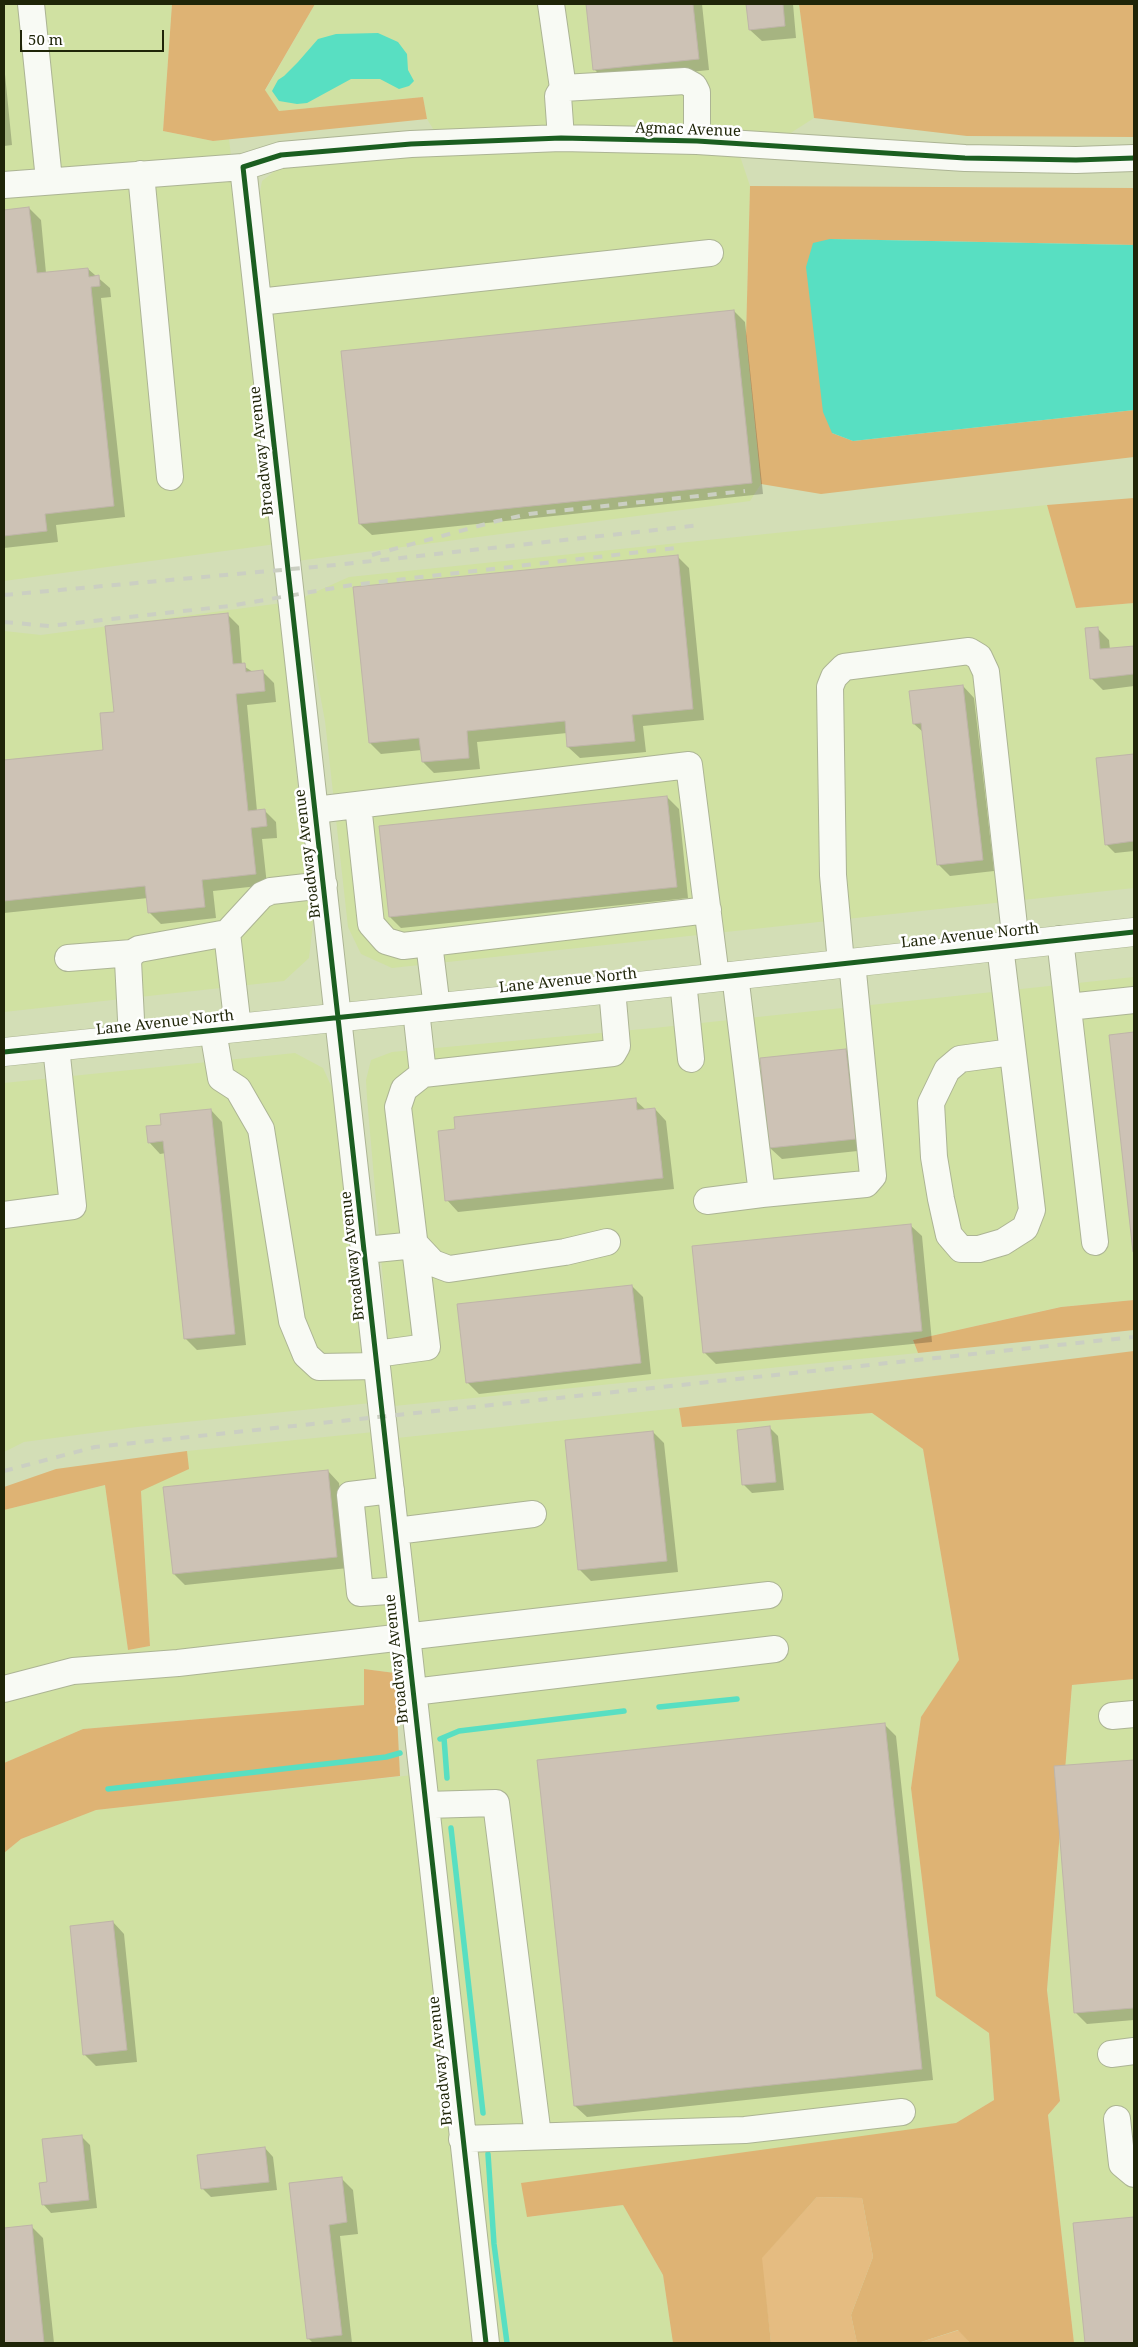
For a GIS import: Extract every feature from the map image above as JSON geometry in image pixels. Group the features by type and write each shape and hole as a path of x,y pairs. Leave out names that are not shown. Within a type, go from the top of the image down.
{"main road":[{"name":"Lane Avenue North","path":"4,1052 427,1009 1134,932"}],"street":[{"path":"31,4 49,180"},
{"path":"551,4 563,88 558,96 561,138"},
{"path":"563,88 685,81 694,86 698,92 697,141"},
{"name":"Agmac Avenue","path":"4,185 49,180 243,167 290,154 411,144 561,138 697,141 965,158 1076,160 1134,158"},
{"name":"Broadway Avenue","path":"243,167 486,2343"},
{"path":"141,174 170,477"},
{"path":"258,302 710,253"},
{"path":"706,1201 866,1184 873,1176 847,962 832,875 830,687 834,677 844,667 969,651 979,657 986,672 1008,945 1012,1052 1032,1210 1025,1228 1003,1242 979,1249 962,1249 950,1235 941,1199 934,1157 932,1103 946,1070 960,1059 1012,1052"},
{"path":"315,810 690,765 708,910 726,976 762,1194"},
{"path":"358,805 371,924 386,942 403,946 708,910"},
{"path":"132,1039 128,961 139,948 227,933 262,895 272,891 324,885"},
{"path":"227,933 226,1030 221,1078 238,1088 261,1129 292,1321 306,1355 319,1367 377,1360 427,1348 398,1106 404,1089 423,1074 614,1053 617,1046 612,988"},
{"path":"1060,939 1095,1242"},
{"path":"423,1074 429,943"},
{"path":"68,958 132,954"},
{"path":"683,981 691,1060"},
{"path":"1068,1007 1134,1000"},
{"path":"4,1215 73,1206 56,1047"},
{"path":"416,1245 434,1263 449,1269 565,1252 607,1242"},
{"path":"365,1250 416,1245"},
{"path":"391,1490 350,1495 360,1593 402,1590"},
{"path":"396,1531 533,1514"},
{"path":"4,1689 73,1671 178,1663 407,1638 769,1595"},
{"path":"413,1692 775,1649"},
{"path":"426,1805 496,1803 538,2136"},
{"path":"462,2139 746,2130 902,2112"},
{"path":"1117,2119 1122,2164 1134,2174"}],"shaded area":[{"path":"4,4 172,4 163,131 213,141 229,139 276,544 4,581"},
{"path":"172,4 315,4 265,90 279,111 423,97 427,119 213,141 163,131"},
{"path":"315,4 799,4 814,118 786,136 435,132 427,119 423,97 279,111 265,91"},
{"path":"799,4 1134,4 1134,137 967,136 814,118"},
{"path":"614,149 739,153 750,186 746,336 761,484 750,501 297,561 257,208 262,181 284,164 435,152"},
{"path":"750,186 1134,188 1134,245 830,239 832,433 853,441 1134,410 1134,457 821,494 761,484 746,336"},
{"path":"1134,498 1134,603 1076,608 1047,505"},
{"path":"1047,505 1076,608 1134,603 1134,888 392,968 361,954 348,927 325,721 302,598 349,577"},
{"path":"282,603 295,761 313,924 309,958 284,981 4,1012 4,631 41,635"},
{"path":"1134,977 1134,1300 1060,1307 913,1340 918,1353 394,1406 367,1098 366,1080 371,1060 392,1052 654,1028"},
{"path":"295,1053 323,1068 333,1090 371,1403 137,1427 24,1442 4,1452 4,1083"},
{"path":"1134,1300 1134,1330 918,1353 913,1340 1061,1307"},
{"path":"1134,1351 1134,1679 1072,1685 1047,1990 1060,2101 1048,2115 1074,2343 970,2343 958,2330 918,2343 857,2343 851,2315 873,2257 862,2198 817,2197 762,2258 771,2343 673,2343 663,2275 623,2205 527,2217 521,2183 956,2123 994,2100 989,2033 936,1996 911,1788 921,1717 959,1660 923,1449 872,1413 682,1427 679,1408"},
{"path":"679,1408 682,1427 872,1413 923,1449 959,1661 921,1717 911,1788 936,1995 989,2033 994,2100 956,2123 528,2217 623,2205 663,2275 673,2343 495,2343 397,1438"},
{"path":"374,1432 396,1618 395,1673 364,1669 365,1705 83,1729 4,1763 4,1510 105,1485 128,1650 150,1646 141,1490 188,1469 187,1451"},
{"path":"187,1451 189,1469 141,1491 150,1646 128,1650 105,1485 4,1510 4,1487 56,1469"},
{"path":"364,1669 395,1673 400,1776 96,1810 21,1839 4,1853 4,1763 83,1729 364,1705"},
{"path":"1134,1679 1134,2343 1074,2343 1048,2115 1060,2101 1047,1990 1072,1685"},
{"path":"413,1775 476,2343 4,2343 4,1853 21,1839 95,1810"},
{"path":"817,2197 862,2198 873,2257 851,2315 857,2343 771,2343 761,2258"},
{"path":"959,2330 970,2343 918,2343"}],"water":[{"path":"378,33 398,42 407,54 408,70 414,81 409,86 399,89 380,79 351,79 307,103 297,104 279,101 272,91 278,80 298,62 318,39 336,34"},
{"path":"830,239 1134,245 1134,410 853,441 832,433 823,412 806,267 813,243"}],"building":[{"path":"586,4 693,4 699,59 593,70"},
{"path":"746,4 783,4 785,26 749,30"},
{"path":"29,207 37,273 88,268 89,277 99,275 100,286 91,287 114,506 45,514 47,531 4,536 4,210"},
{"path":"734,310 752,483 359,524 341,351"},
{"path":"678,555 693,709 632,715 635,741 567,747 565,721 467,731 469,758 422,762 419,738 369,743 353,587"},
{"path":"228,613 233,664 245,663 246,672 263,670 265,691 236,694 248,811 265,809 267,826 251,828 256,874 202,880 205,907 148,913 145,886 4,901 4,760 103,750 100,713 114,712 105,626"},
{"path":"1098,627 1100,649 1134,646 1134,674 1090,679 1085,628"},
{"path":"963,685 983,860 937,865 921,723 913,724 909,691"},
{"path":"1134,754 1134,841 1105,845 1096,758"},
{"path":"667,796 677,887 389,917 379,826"},
{"path":"1134,1032 1134,1252 1133,1252 1109,1035"},
{"path":"846,1049 856,1139 769,1148 760,1058"},
{"path":"636,1098 637,1110 655,1108 663,1178 445,1201 438,1131 455,1129 454,1117"},
{"path":"211,1109 235,1334 184,1339 163,1141 148,1143 146,1126 161,1125 160,1114"},
{"path":"911,1224 922,1331 703,1353 692,1246"},
{"path":"632,1285 641,1363 466,1383 457,1304"},
{"path":"770,1426 776,1482 742,1485 737,1430"},
{"path":"653,1431 667,1561 578,1570 565,1440"},
{"path":"328,1470 337,1557 173,1574 163,1487"},
{"path":"885,1723 922,2069 574,2106 537,1760"},
{"path":"1134,1760 1134,2008 1074,2013 1054,1766"},
{"path":"113,1921 127,2050 83,2055 70,1926"},
{"path":"82,2135 89,2200 42,2205 39,2183 47,2182 42,2139"},
{"path":"265,2147 269,2182 201,2189 197,2155"},
{"path":"342,2177 347,2222 329,2225 342,2335 307,2339 289,2183"},
{"path":"1134,2217 1134,2343 1085,2343 1073,2223"},
{"path":"32,2225 44,2343 4,2343 4,2228"}],"waterway":[{"path":"659,1707 737,1699"},
{"path":"440,1739 459,1731 624,1711"},
{"path":"444,1738 447,1778"},
{"path":"108,1789 386,1757 400,1753"},
{"path":"451,1828 483,2113"},
{"path":"488,2154 494,2244 507,2343"}],"railway":[{"path":"372,555 529,514 745,491"},
{"path":"4,595 336,565 701,525"},
{"path":"4,622 49,626 229,606 352,585 676,548"},
{"path":"4,1471 95,1447 1134,1337"}],"cycle path":[{"path":"486,2343 243,167 281,155 411,144 561,138 697,141 965,158 1076,160 1134,158"},
{"path":"4,1052 547,996 1134,932"}]}
